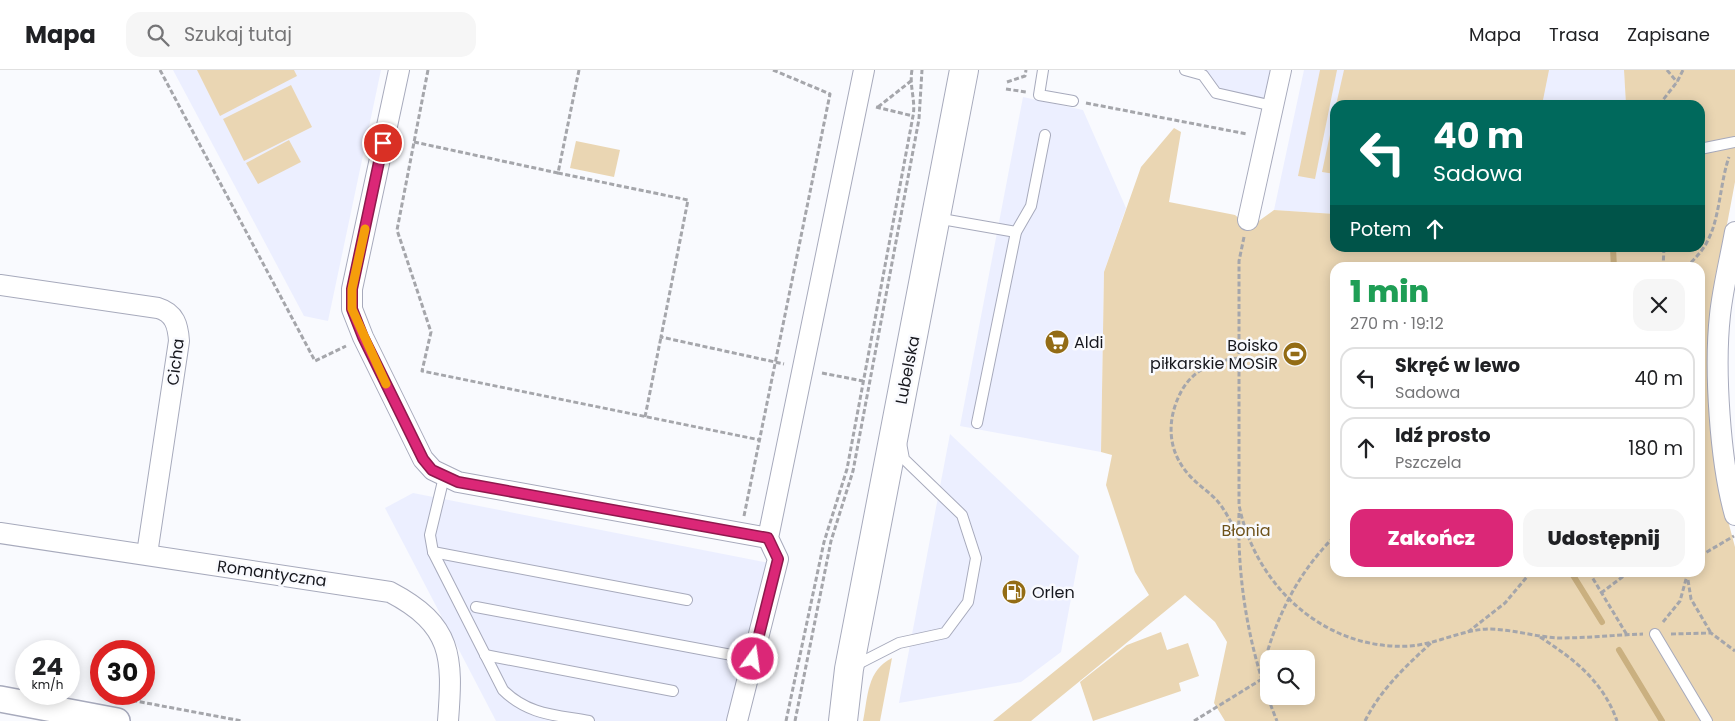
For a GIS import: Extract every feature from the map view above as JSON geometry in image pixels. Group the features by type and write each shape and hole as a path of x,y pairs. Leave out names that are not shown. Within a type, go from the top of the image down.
{"main road":[{"name":"Lubelska","path":"843,721 849,669 963,70"},
{"name":"Lubelska","path":"830,721 849,669"}],"street":[{"path":"399,70 352,289 352,309 363,337 423,459 432,470 458,482 768,538"},
{"path":"737,721 778,559 768,538 864,70"},
{"path":"1248,220 1281,70"},
{"path":"1734,509 1724,456 1718,349 1720,316 1735,232"},
{"name":"Cicha","path":"0,285 158,308 165,310 175,320 178,327 179,341 147,554"},
{"name":"Romantyczna","path":"0,532 390,592 407,600 430,621 446,648 451,677 448,721"},
{"path":"0,699 117,709"}],"lane":[{"path":"1043,70 1038,95 1073,101"},
{"path":"1185,70 1204,72 1216,93 1273,106"},
{"path":"977,423 1016,232 1031,206 1045,135"},
{"path":"1705,148 1735,142"},
{"path":"935,218 1016,232"},
{"path":"849,669 899,643 945,633 968,602 976,558 962,515 904,459 896,422"},
{"path":"444,477 430,536 433,552 503,690 516,703 533,711 589,721"},
{"path":"433,552 687,600"},
{"path":"476,607 753,659"},
{"path":"1651,634 1707,721"},
{"path":"485,655 673,691"}],"path":[{"path":"160,70 315,362 363,337"},
{"path":"428,70 397,230 431,332 422,371 760,440"},
{"path":"558,173 579,70"},
{"path":"741,534 830,94 773,70"},
{"path":"786,721 824,542 847,469 915,106 911,81 912,70"},
{"path":"795,721 831,541 853,471 919,119 922,70"},
{"path":"1007,82 1025,76 1026,70"},
{"path":"1668,70 1678,82"},
{"path":"1663,100 1678,82 1683,70"},
{"path":"877,108 911,81"},
{"path":"1006,89 1020,91"},
{"path":"1073,101 1266,138"},
{"path":"414,142 688,200 645,417"},
{"path":"1705,243 1711,232 1720,190 1735,142"},
{"path":"1248,220 1239,262 1239,536 1245,606 1260,670"},
{"path":"1692,262 1701,252"},
{"path":"661,337 863,381"},
{"path":"1239,358 1209,365 1196,373 1184,386 1174,404 1170,423 1171,440 1183,469 1219,504 1239,536"},
{"path":"1239,505 1244,527 1260,562 1276,586 1310,618 1348,637 1388,645 1432,643 1468,632 1486,629 1506,630 1538,636 1711,633"},
{"path":"1705,553 1735,535"},
{"path":"1268,650 1276,626 1288,599 1314,559 1330,541"},
{"path":"1468,632 1505,603 1527,577"},
{"path":"1592,577 1626,635"},
{"path":"1601,593 1622,577"},
{"path":"1651,634 1674,612 1680,601 1686,577"},
{"path":"1688,577 1691,599 1711,633 1735,651"},
{"path":"1538,636 1584,668 1599,686 1612,707 1617,721"},
{"path":"1365,721 1384,690 1400,672 1432,643"},
{"path":"1194,721 1260,680"},
{"path":"1271,705 1277,721"},
{"path":"117,709 242,721"}],"shaded area":[{"path":"173,70 381,70 328,321 304,316"},
{"path":"1194,70 1271,70 1264,100 1205,87"},
{"path":"1304,70 1624,70 1626,100 1330,100 1330,214 1274,210"},
{"path":"1023,97 1083,110 1126,208 1104,272 1101,452 960,426"},
{"path":"950,434 1079,556 1061,652 1021,682 899,703"},
{"path":"413,493 769,563 726,721 496,721 385,508"}],"green space":[{"path":"197,70 294,70 297,76 220,116"},
{"path":"1320,70 1337,70 1315,179 1298,176"},
{"path":"1344,70 1549,70 1543,100 1337,100"},
{"name":"Błonia","path":"1624,70 1735,70 1735,182 1709,320 1709,383 1719,487 1735,547 1735,721 1225,721 1214,703 1227,642 1215,622 1185,595 1031,721 993,721 1149,595 1135,572 1106,485 1112,455 1101,452 1104,272 1141,167 1174,128 1181,132 1169,202 1235,215 1241,220 1256,223 1274,210 1330,214 1330,252 1705,252 1705,100 1626,100"},
{"path":"291,85 312,127 244,161 223,119"},
{"path":"1330,134 1330,173 1322,172"},
{"path":"289,140 301,162 258,184 246,163"},
{"path":"576,141 620,150 614,177 570,168"},
{"path":"1161,632 1167,650 1188,643 1199,676 1179,683 1181,691 1093,721 1080,682 1127,645"},
{"path":"892,658 880,721 863,721 873,677 884,663"}],"waterway":[{"path":"1613,252 1614,262"},
{"path":"1574,577 1602,622"},
{"path":"1619,650 1662,721"}],"slow traffic":[{"path":"365,229 352,289 352,309 363,337 386,384"}],"place":[{"name":"Aldi","path":"1057,342"},
{"name":"Boisko piłkarskie MOSiR","path":"1295,354"},
{"name":"Orlen","path":"1014,592"}],"route":[{"path":"383,143 352,289 352,309 363,337 423,459 432,470 458,482 768,538 778,559 753,659"}]}
